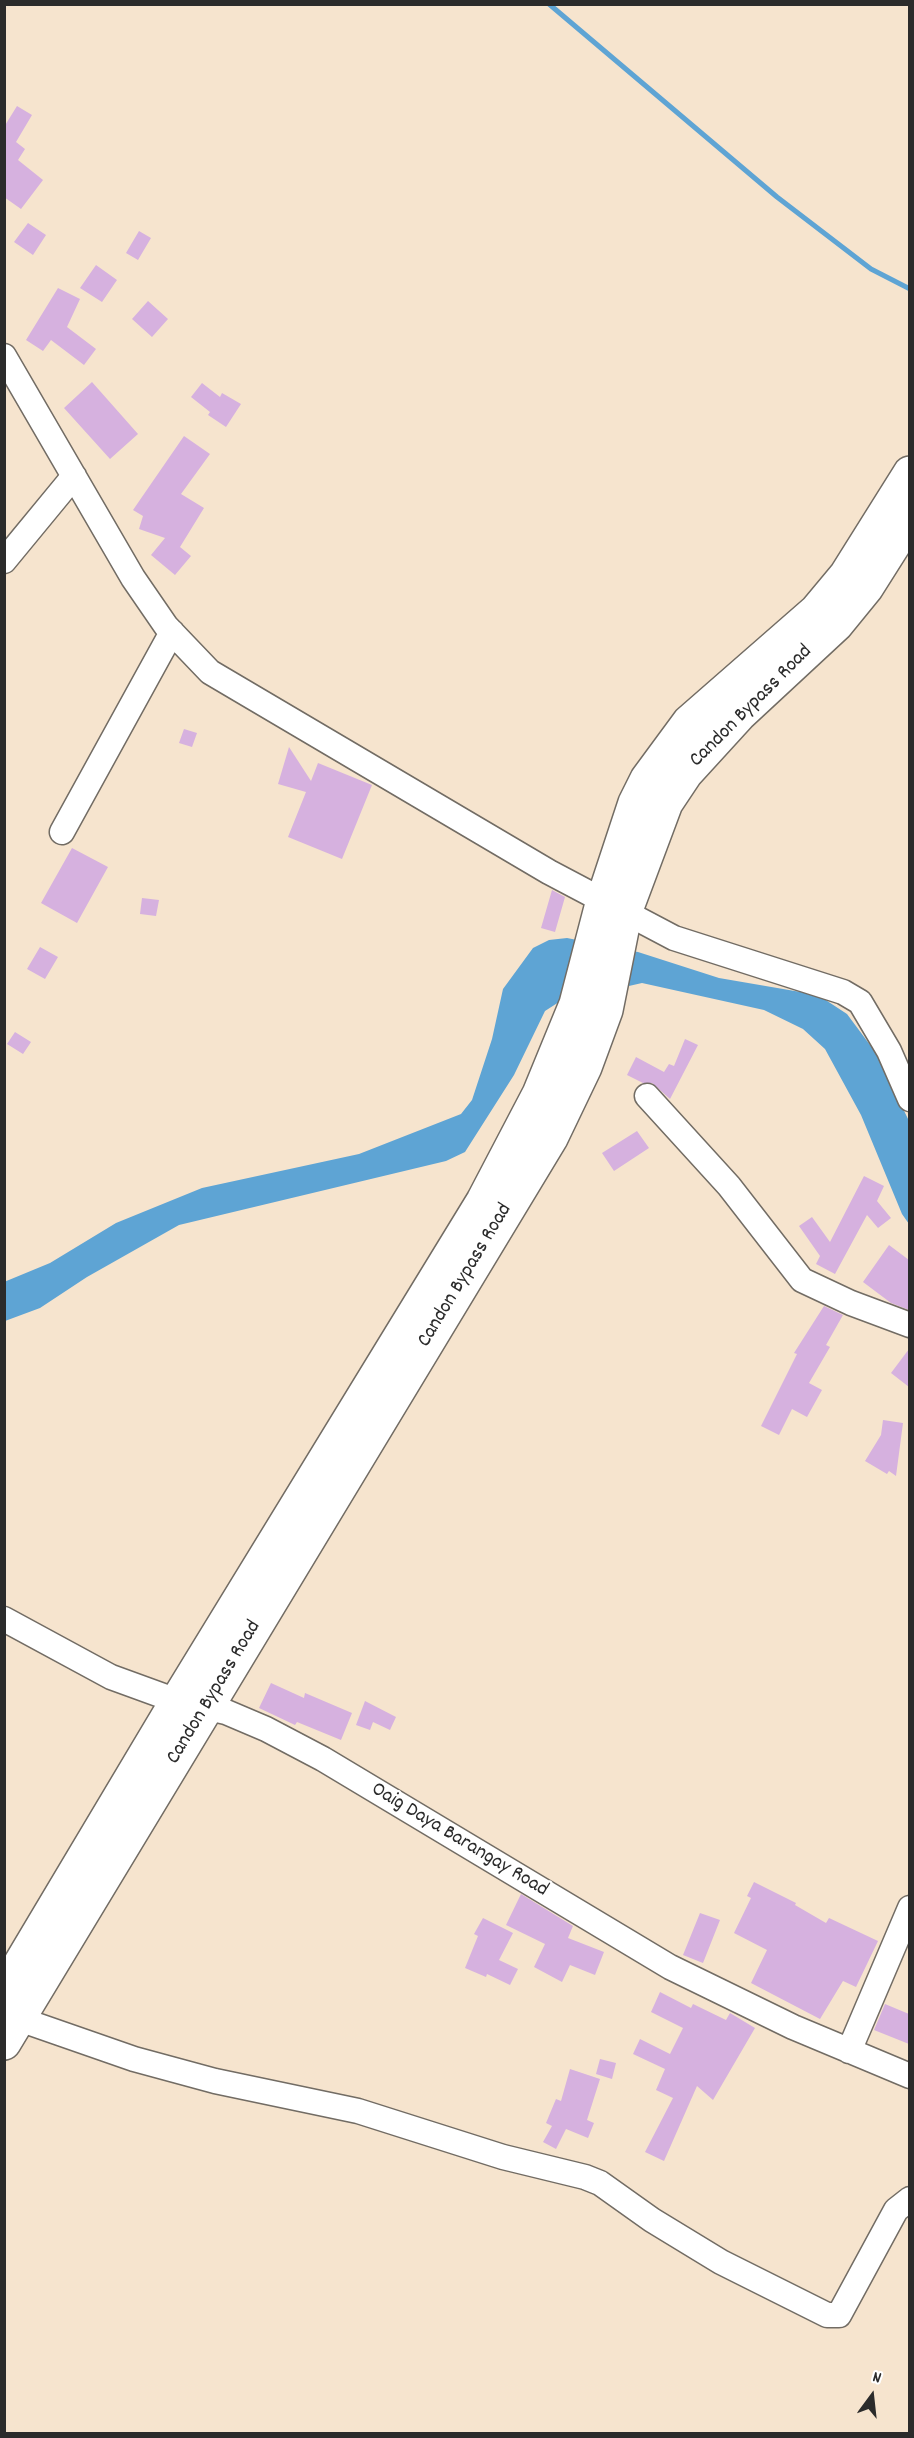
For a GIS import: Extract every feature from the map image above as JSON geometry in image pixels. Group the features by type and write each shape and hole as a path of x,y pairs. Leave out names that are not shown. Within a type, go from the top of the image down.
{"highway":[{"name":"Candon Bypass Road","path":"8,2027 483,1201 539,1094 591,1007 635,803 660,760 689,722 816,611 846,574 909,473"},
{"name":"Candon Bypass Road","path":"611,917 657,821 686,773 739,715 836,625 867,587 909,519"}],"street":[{"path":"4,356 133,578 172,632 210,672 549,872 611,917 843,992 860,1002 889,1051 909,1099"},
{"path":"4,561 74,476"},
{"path":"62,832 172,632"},
{"path":"647,1096 729,1186 802,1280 852,1303 909,1325"},
{"name":"Oaig Daya Barangay Road","path":"4,1619 111,1677 243,1718 323,1759 641,1950 756,2009 909,2076"},
{"path":"849,2051 909,1908"},
{"path":"8,2027 215,2081 358,2111 503,2157 585,2177 600,2183 652,2220 721,2262 827,2315 839,2315 896,2210 909,2199"}],"water":[{"path":"567,938 638,952 719,978 818,995 847,1014 876,1053 909,1121 909,1224 902,1214 861,1115 825,1049 803,1029 764,1010 642,983 559,1002 545,1011 514,1075 465,1152 446,1161 179,1225 87,1277 40,1308 5,1321 4,1282 50,1263 116,1223 202,1188 359,1154 461,1114 472,1100 492,1039 503,989 533,948 549,940"}],"building":[{"path":"17,106 32,115 16,142 25,149 18,160 43,180 21,209 4,197 4,127"},
{"path":"28,223 46,235 33,255 14,242"},
{"path":"139,231 151,238 138,260 126,253"},
{"path":"96,265 117,280 102,302 80,288"},
{"path":"58,288 80,299 67,327 96,349 84,365 51,340 43,351 26,340"},
{"path":"148,301 168,319 152,337 132,319"},
{"path":"92,382 138,434 110,459 64,408"},
{"path":"202,383 220,397 222,393 241,404 226,427 208,415 210,412 191,397"},
{"path":"184,436 210,454 181,494 204,508 180,547 191,556 175,575 151,555 165,538 139,529 143,516 133,510"},
{"path":"184,729 197,733 192,747 179,743"},
{"path":"289,747 311,781 318,763 372,785 342,859 288,837 306,792 278,784"},
{"path":"72,848 108,867 77,923 41,903"},
{"path":"552,890 565,897 555,932 541,928"},
{"path":"142,898 159,900 156,916 140,914"},
{"path":"40,947 58,957 45,979 27,969"},
{"path":"15,1032 31,1042 23,1054 7,1044"},
{"path":"685,1039 698,1045 670,1099 652,1083 643,1083 627,1075 636,1057 664,1072 669,1064 674,1066"},
{"path":"637,1131 649,1148 614,1171 602,1153"},
{"path":"864,1176 884,1186 877,1201 891,1218 878,1228 867,1215 835,1274 816,1264 820,1256 799,1226 812,1217 830,1242"},
{"path":"889,1245 909,1260 909,1310 891,1303 863,1282"},
{"path":"824,1306 843,1315 826,1345 830,1347 809,1383 822,1390 807,1417 792,1409 779,1435 761,1426 797,1354 794,1353"},
{"path":"909,1349 909,1387 891,1373"},
{"path":"883,1420 903,1423 896,1476 889,1471 887,1474 865,1461 881,1435"},
{"path":"271,1683 304,1698 305,1693 352,1713 341,1740 297,1722 295,1725 259,1708"},
{"path":"365,1701 396,1717 390,1730 373,1722 370,1730 356,1725"},
{"path":"754,1882 796,1903 795,1905 826,1923 829,1918 878,1941 856,1987 843,1981 820,2019 751,1983 767,1950 734,1933 751,1898 747,1896"},
{"path":"521,1894 573,1926 568,1938 604,1952 595,1975 570,1965 562,1982 534,1967 545,1944 506,1925"},
{"path":"700,1913 720,1920 703,1963 683,1955"},
{"path":"483,1918 513,1933 499,1960 518,1969 510,1985 487,1974 486,1977 465,1968 478,1936 474,1934"},
{"path":"660,1992 691,2008 693,2004 726,2020 730,2013 755,2028 713,2100 697,2086 664,2161 645,2152 673,2098 656,2090 665,2069 633,2054 640,2039 670,2054 683,2028 651,2012"},
{"path":"885,2004 909,2014 909,2044 874,2030"},
{"path":"600,2059 616,2063 612,2079 596,2074"},
{"path":"570,2069 600,2079 587,2120 594,2123 588,2138 566,2129 556,2149 543,2142 552,2126 546,2123 556,2099 561,2101"}],"waterway":[{"path":"549,4 777,197 871,269 910,289"}]}
